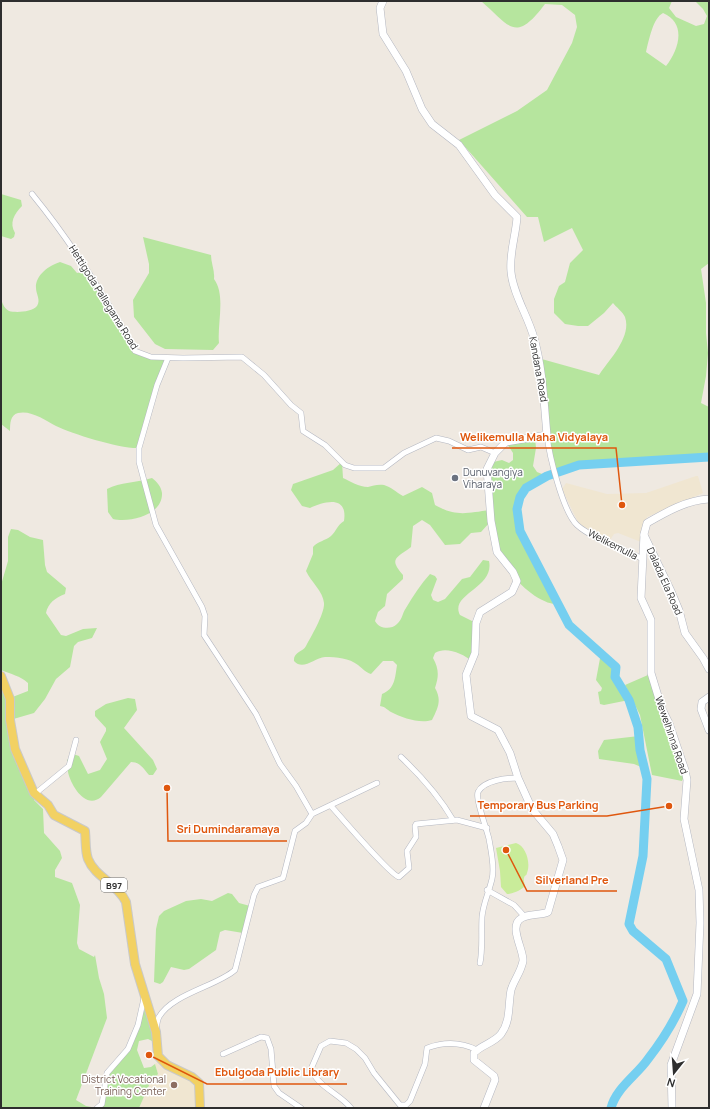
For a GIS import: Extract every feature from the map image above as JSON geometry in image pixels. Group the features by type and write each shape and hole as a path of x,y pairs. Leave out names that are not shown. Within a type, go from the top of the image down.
{"main road":[{"name":"B97","path":"1,676 10,699 10,720 15,749 31,786 41,800 48,805 54,815 85,831 88,860 97,871 123,895 126,902 135,964 156,1032 157,1052 163,1062 199,1083 200,1108"}],"street":[{"name":"Kandana Road","path":"383,1 380,8 383,34 406,71 422,109 432,124 459,145 495,195 517,217 511,270 513,284 534,338 543,385 547,435"},
{"name":"Hettigoda Pallegama Road","path":"32,194 64,233 89,271 135,351 147,356 168,358 242,357 264,375 291,405 301,413 303,430 311,434 350,467 384,468 404,453 436,438 449,441 468,450 481,447 495,453"},
{"path":"168,358 157,386 139,448 138,462 145,479 148,501 159,530 202,607 205,616 204,635 256,714 280,764 296,786 312,814"},
{"path":"484,1108 495,1080 494,1076 474,1060 474,1053 502,1033 510,1011 511,989 521,968 523,959 516,935 517,924 519,920 525,917 548,912 563,860 553,834 532,809 518,778 510,753 498,730 471,716 466,675 475,653 476,623 480,612 512,592 517,581 513,572 497,552 491,521 487,469 495,453 506,442 547,435"},
{"name":"Welikemulla","path":"547,435 552,459 566,507 577,525 643,559"},
{"path":"644,534 647,522 681,506 709,499"},
{"name":"Wewelhinna Road","path":"644,534 641,598 652,624 651,672 662,709 669,723 685,770 687,780 684,819 699,890 700,916 697,994 671,1065 672,1108"},
{"name":"Dalada Ela Road","path":"644,534 679,610 685,633 709,669"},
{"path":"709,697 702,702 700,709 709,730"},
{"path":"36,793 69,766 76,740"},
{"path":"401,757 418,772 453,820"},
{"path":"480,964 482,954 482,919 492,878 492,865 487,828 478,801 478,791 503,778 518,778"},
{"path":"156,1032 159,1017 173,1002 230,974 235,970 254,895 258,887 283,878 295,831 306,823 312,814 377,783"},
{"path":"331,806 385,868 398,877 409,868 407,851 416,837 415,826 453,820 487,828"},
{"path":"488,890 514,904 525,917"},
{"path":"97,1108 102,1104 108,1073 128,1049 136,1030 144,997"},
{"path":"223,1054 261,1037 267,1038 271,1049 274,1086 279,1094 298,1107"},
{"path":"351,1108 329,1090 313,1074 311,1069 321,1046 330,1041 346,1043 356,1049 400,1105 406,1105 410,1101 424,1064 427,1048 439,1043 468,1046 477,1050"}],"shaded area":[{"path":"698,476 703,493 647,517 641,542 618,533 614,534 610,540 608,540 579,524 562,489 566,483 607,494 646,493"},
{"name":"District Vocational Training Center","path":"161,1059 196,1080 200,1108 139,1108 150,1083 158,1074 155,1064"}],"green space":[{"path":"481,1 672,1 669,8 676,17 696,26 704,24 707,16 703,9 695,1 709,1 709,263 701,269 706,303 708,353 706,376 701,403 709,407 709,457 579,465 555,473 548,444 538,358 599,375 622,340 626,325 625,317 613,303 604,313 588,326 565,324 554,313 554,299 559,286 565,282 570,263 583,250 572,228 544,242 538,217 527,217 459,140 517,111 547,90 572,43 577,27 575,15 562,5 545,4 526,24 519,27 513,27 499,18","holes":["663,13 671,17 678,30 678,37 677,45 671,60 666,66 646,52 654,24"]},
{"path":"1,194 21,200 22,206 12,222 15,233 14,237 11,239 1,236"},
{"path":"143,237 211,255 214,279 220,293 219,343 213,350 165,349 155,344 134,317 133,300 149,273 149,264"},
{"path":"60,262 71,266 77,273 89,271 135,351 143,355 168,358 139,448 109,444 85,437 56,426 38,416 23,412 13,416 10,431 1,424 1,298 9,311 24,312 32,310 39,302 36,288 38,279 44,271"},
{"path":"535,437 536,448 533,466 537,472 547,476 526,488 520,497 517,509 520,531 557,604 548,603 539,599 530,593 514,577 497,552 490,522 481,532 471,533 460,544 445,545 430,525 422,520 413,526 411,547 396,559 396,565 403,575 403,579 387,594 385,606 378,612 375,621 379,626 388,628 399,622 411,599 430,574 435,576 437,579 431,595 433,600 438,602 445,599 462,579 470,577 483,560 489,561 489,570 485,578 466,596 458,608 460,615 476,623 472,661 454,652 444,650 435,653 433,658 438,676 435,688 439,700 432,720 412,720 380,706 382,694 390,689 395,679 397,665 393,661 383,661 371,674 351,661 343,658 325,657 301,665 294,661 295,656 305,648 320,619 324,607 321,594 306,571 313,554 313,547 333,534 344,521 344,513 342,507 334,502 322,503 310,508 302,506 291,490 293,484 333,470 342,462 343,478 361,486 368,487 384,485 403,496 422,487 432,493 435,505 442,509 456,513 490,510 489,463 502,460 509,463 513,460 513,453 506,442"},
{"path":"152,478 161,488 162,493 161,501 157,507 144,516 128,520 113,519 108,512 107,489 117,485"},
{"path":"11,529 18,530 30,537 43,540 47,572 66,588 65,594 52,601 48,606 46,613 61,635 66,636 83,629 97,628 92,638 78,642 74,646 70,667 56,679 45,699 34,713 10,720 15,749 36,793 34,800 43,809 44,833 60,851 62,858 55,870 55,877 72,883 80,905 77,943 79,949 94,957 95,955 99,978 104,994 107,1018 76,1100 86,1106 97,1108 1,1108 1,676 10,698 28,691 28,683 15,675 1,670 1,585 8,561 8,537"},
{"path":"601,653 616,667 615,677 629,700 604,705 600,704 598,692 601,691 602,688 596,680"},
{"path":"648,675 670,731 676,757 684,776 682,781 652,775 640,715 625,685"},
{"path":"128,698 135,699 137,710 124,728 153,760 157,769 153,775 149,775 139,764 131,762 101,797 90,801 80,795 72,784 68,772 67,760 73,754 79,756 88,774 100,770 107,759 100,742 106,728 95,716 95,711 106,704"},
{"path":"639,736 640,750 646,769 634,764 599,759 598,751 604,740"},
{"path":"516,843 520,845 527,855 528,869 524,878 524,887 516,892 507,894 501,887 496,848"},
{"path":"228,893 232,894 239,903 250,906 243,933 225,930 220,932 216,950 189,969 184,970 171,967 163,982 160,984 154,982 156,929 159,916 164,911 186,901 201,899 212,901"},
{"path":"144,997 156,1043 148,1039 139,1041 137,1050 144,1068 151,1067 155,1064 158,1074 150,1083 139,1108 97,1108 102,1104 107,1073 128,1049"}],"waterway":[{"path":"611,1108 617,1094 643,1065 663,1038 683,1001 666,959 633,931 629,924 643,856 647,779 640,750 638,727 629,700 615,677 616,667 569,625 520,531 517,509 520,497 526,488 547,476 579,465 709,457"}],"place":[{"name":"Dunuvangiya Viharaya","path":"455,478"},
{"name":"Welikemulla Maha Vidyalaya","path":"622,505"},
{"name":"Sri Dumindaramaya","path":"167,788"},
{"name":"Temporary Bus Parking","path":"669,806"},
{"name":"Silverland Pre","path":"506,850"},
{"name":"Ebulgoda Public Library","path":"149,1055"},
{"name":"District Vocational Training Center","path":"174,1085"}]}
